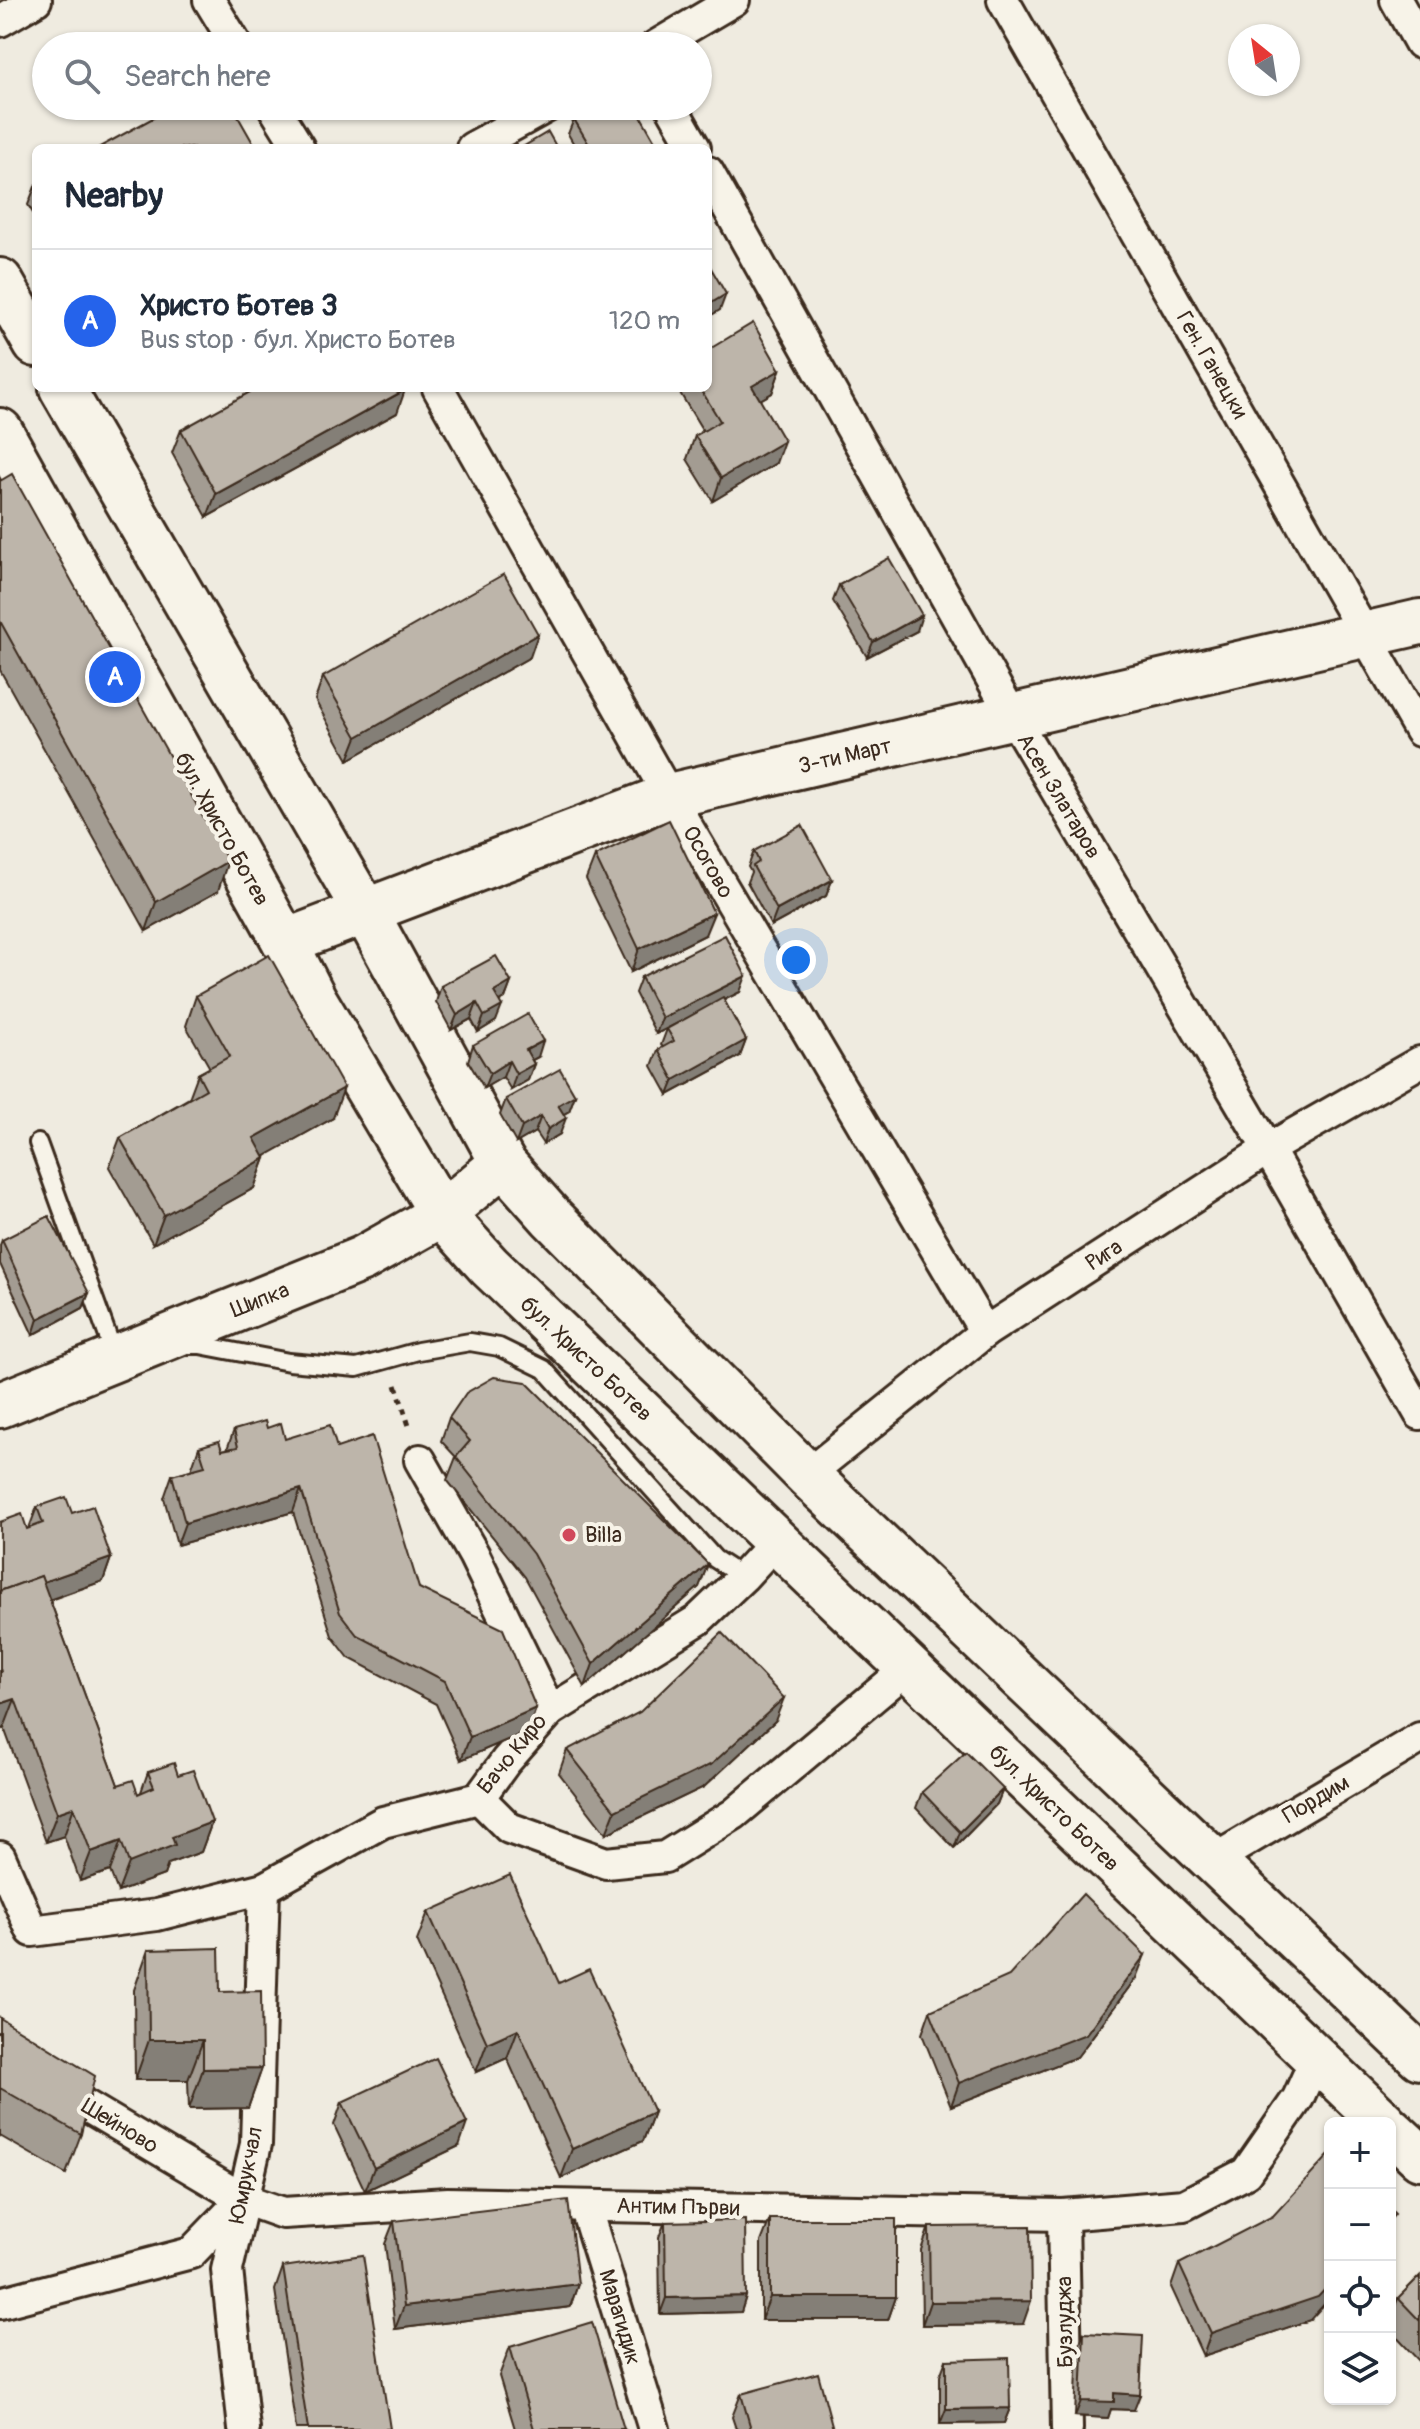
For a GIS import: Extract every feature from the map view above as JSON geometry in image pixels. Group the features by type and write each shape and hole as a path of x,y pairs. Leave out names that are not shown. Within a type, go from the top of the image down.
{"main road":[{"path":"0,281 32,337"},
{"path":"64,392 365,911 503,1163 551,1217 807,1475 1420,2057"},
{"name":"бул. Христо Ботев","path":"0,431 314,999 442,1214 489,1266 1316,2058 1405,2139"},
{"name":"3-ти Март","path":"285,942 669,796 1420,622"},
{"name":"Шипка","path":"0,1405 362,1259 442,1214 503,1163"}],"street":[{"path":"0,21 36,0"},
{"path":"209,0 228,32"},
{"path":"680,32 734,0"},
{"name":"Ген. Ганецки","path":"1003,0 1420,731"},
{"path":"1396,0 1420,43"},
{"path":"282,120 297,144"},
{"path":"479,144 523,120"},
{"path":"679,120 693,144"},
{"name":"Асен Златаров","path":"712,179 1013,717 1420,1414"},
{"name":"Осогово","path":"440,392 669,796 985,1332"},
{"name":"Рига","path":"807,1475 985,1332 1268,1149 1420,1062"},
{"name":"Бачо Киро","path":"7,1892 32,1931 157,1915 264,1888 383,1822 479,1798 506,1761 550,1711 474,1555 420,1460"},
{"path":"550,1711 698,1620 777,1540"},
{"path":"479,1798 509,1828 606,1863 665,1857 734,1814 908,1668"},
{"name":"Пордим","path":"1212,1861 1420,1738"},
{"path":"0,1857 7,1892"},
{"name":"Юмрукчал","path":"244,2429 227,2270 256,2144 264,1888"},
{"name":"Шейново","path":"0,2049 78,2101 243,2199"},
{"name":"Антим Първи","path":"243,2199 283,2213 448,2203 1063,2215 1184,2205 1246,2173 1298,2098 1316,2058"},
{"path":"0,2303 191,2253 243,2199"},
{"name":"Марагидик","path":"585,2206 654,2429"},
{"name":"Бузлуджа","path":"1063,2215 1067,2429"}],"lane":[{"path":"38,1143 133,1351 200,1345 289,1362 357,1368 418,1351 470,1342 499,1347 544,1369 715,1559 743,1577"}],"path":[{"path":"387,1359 420,1460"}],"building":[{"path":"149,120 240,120 253,143 251,144 105,144"},
{"path":"575,120 643,120 657,144 589,144"},
{"path":"548,132 555,144 528,144"},
{"path":"712,270 726,294 712,303"},
{"path":"753,323 780,370 752,386 784,441 721,478 695,436 720,421 702,392 712,392 712,348"},
{"path":"250,392 401,392 216,494 181,430"},
{"path":"12,474 228,861 156,902 0,621 0,481"},
{"path":"889,558 922,615 873,642 839,585"},
{"path":"504,574 538,634 357,737 323,677"},
{"path":"669,820 714,913 639,949 595,856"},
{"path":"802,825 832,880 777,910 753,866 759,862 754,851"},
{"path":"725,935 746,976 662,1018 641,977"},
{"path":"269,955 344,1088 254,1138 265,1158 164,1215 120,1138 206,1089 198,1074 230,1056 196,996"},
{"path":"496,956 511,982 494,992 502,1006 484,1016 477,1003 457,1015 441,986"},
{"path":"723,998 746,1040 674,1080 658,1050 674,1041 667,1029"},
{"path":"528,1014 543,1041 526,1050 534,1064 516,1074 509,1061 490,1073 473,1045"},
{"path":"560,1069 575,1095 558,1105 566,1118 548,1129 541,1116 522,1127 506,1099"},
{"path":"49,1216 89,1293 38,1319 2,1240"},
{"name":"Billa","path":"494,1377 526,1382 708,1564 593,1664 533,1554 456,1457 470,1441 449,1418 466,1393"},
{"path":"265,1421 267,1428 281,1423 285,1439 330,1425 337,1448 372,1436 419,1588 503,1629 536,1708 470,1737 445,1681 357,1635 340,1613 301,1489 185,1523 172,1475 205,1466 199,1447 219,1441 222,1450 238,1447 234,1430"},
{"path":"66,1497 72,1513 93,1506 111,1558 43,1582 41,1576 0,1591 0,1522 22,1514 27,1529 43,1523 37,1507"},
{"path":"41,1576 118,1785 133,1780 138,1794 154,1787 148,1772 174,1763 178,1775 193,1770 212,1822 172,1837 175,1845 129,1863 121,1841 91,1852 74,1807 57,1813 15,1699 0,1704 0,1591"},
{"path":"722,1633 784,1698 712,1764 615,1811 567,1750 640,1712"},
{"path":"966,1752 1003,1789 960,1832 922,1792"},
{"path":"510,1875 559,1983 589,1969 654,2112 572,2149 518,2029 487,2043 428,1912"},
{"path":"1083,1894 1145,1955 1086,2034 959,2083 930,2011 1009,1976"},
{"path":"219,1948 220,1992 261,1991 262,2068 203,2069 203,2040 149,2040 148,1950"},
{"path":"0,2018 95,2076 81,2134 0,2088"},
{"path":"436,2058 467,2123 374,2168 342,2102"},
{"path":"1324,2161 1324,2290 1318,2297 1211,2333 1179,2264 1273,2216"},
{"path":"568,2200 578,2284 404,2306 394,2221"},
{"path":"770,2219 896,2219 896,2297 770,2297"},
{"path":"745,2220 746,2296 666,2298 665,2222"},
{"path":"1030,2226 1031,2301 930,2302 929,2227"},
{"path":"363,2255 390,2429 308,2429 283,2267"},
{"path":"1420,2276 1420,2321 1398,2298"},
{"path":"592,2322 624,2429 534,2429 510,2347"},
{"path":"1084,2333 1143,2336 1140,2395 1114,2393 1114,2402 1081,2401"},
{"path":"1009,2358 1010,2408 946,2409 946,2360"},
{"path":"818,2373 833,2429 751,2429 741,2394"}],"place":[{"name":"Христо Ботев 3","path":"115,677"},
{"name":"Billa","path":"569,1535"}]}
